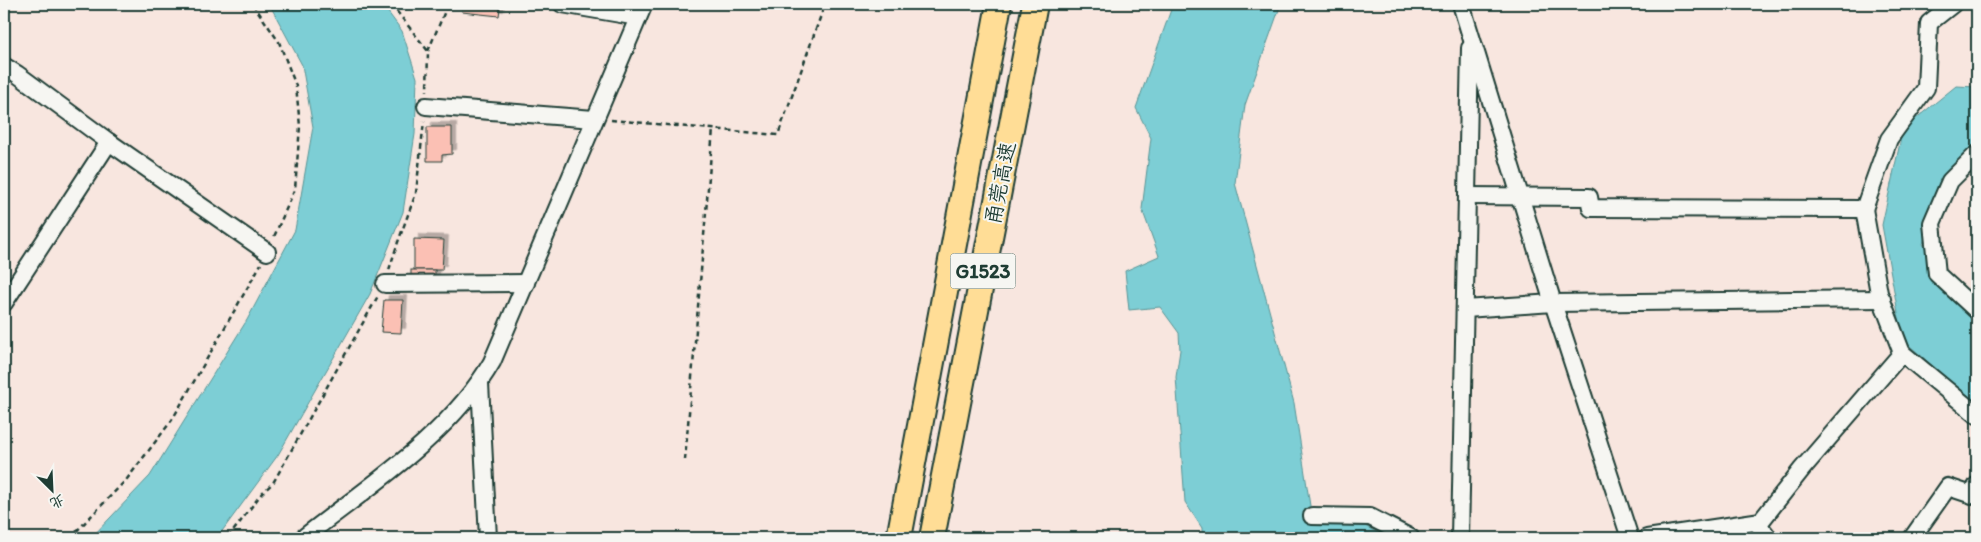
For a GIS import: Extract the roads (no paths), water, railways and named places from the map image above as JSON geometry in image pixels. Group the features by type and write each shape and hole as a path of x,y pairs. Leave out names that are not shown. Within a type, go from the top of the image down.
{"highway":[{"name":"甬莞高速","path":"898,538 999,4"},
{"name":"甬莞高速","path":"932,538 1035,4"}],"street":[{"path":"303,538 421,447 480,383 492,362 641,10 562,4"},
{"path":"1461,4 1554,303 1630,538"},
{"path":"1460,538 1471,4"},
{"path":"1952,4 1929,23 1926,88 1889,139 1864,208 1882,299 1902,353 1977,415"},
{"path":"4,66 267,252"},
{"path":"426,106 594,118"},
{"path":"4,303 109,142"},
{"path":"1977,154 1950,181 1932,223 1937,274 1977,311"},
{"path":"1467,196 1589,197 1591,208 1864,208"},
{"path":"385,284 526,283"},
{"path":"1465,309 1554,303 1882,299"},
{"path":"1648,538 1761,521 1802,469 1902,353"},
{"path":"480,383 488,538"},
{"path":"1912,538 1948,487 1972,495 1977,485"},
{"path":"1312,516 1370,517 1411,538"},
{"path":"1756,522 1769,538"}],"water":[{"path":"266,4 382,4 402,31 417,78 415,134 403,212 370,294 278,455 217,538 91,538 150,476 247,320 295,230 313,127 302,65 272,9"},
{"path":"1173,4 1281,4 1245,105 1235,183 1294,403 1313,525 1365,526 1387,538 1202,538 1202,528 1185,502 1176,377 1180,350 1179,333 1160,307 1129,310 1125,271 1159,256 1142,209 1151,138 1136,108"},
{"path":"1956,86 1977,87 1977,156 1941,179 1923,244 1946,281 1977,315 1977,407 1903,340 1882,225 1903,129"}]}
